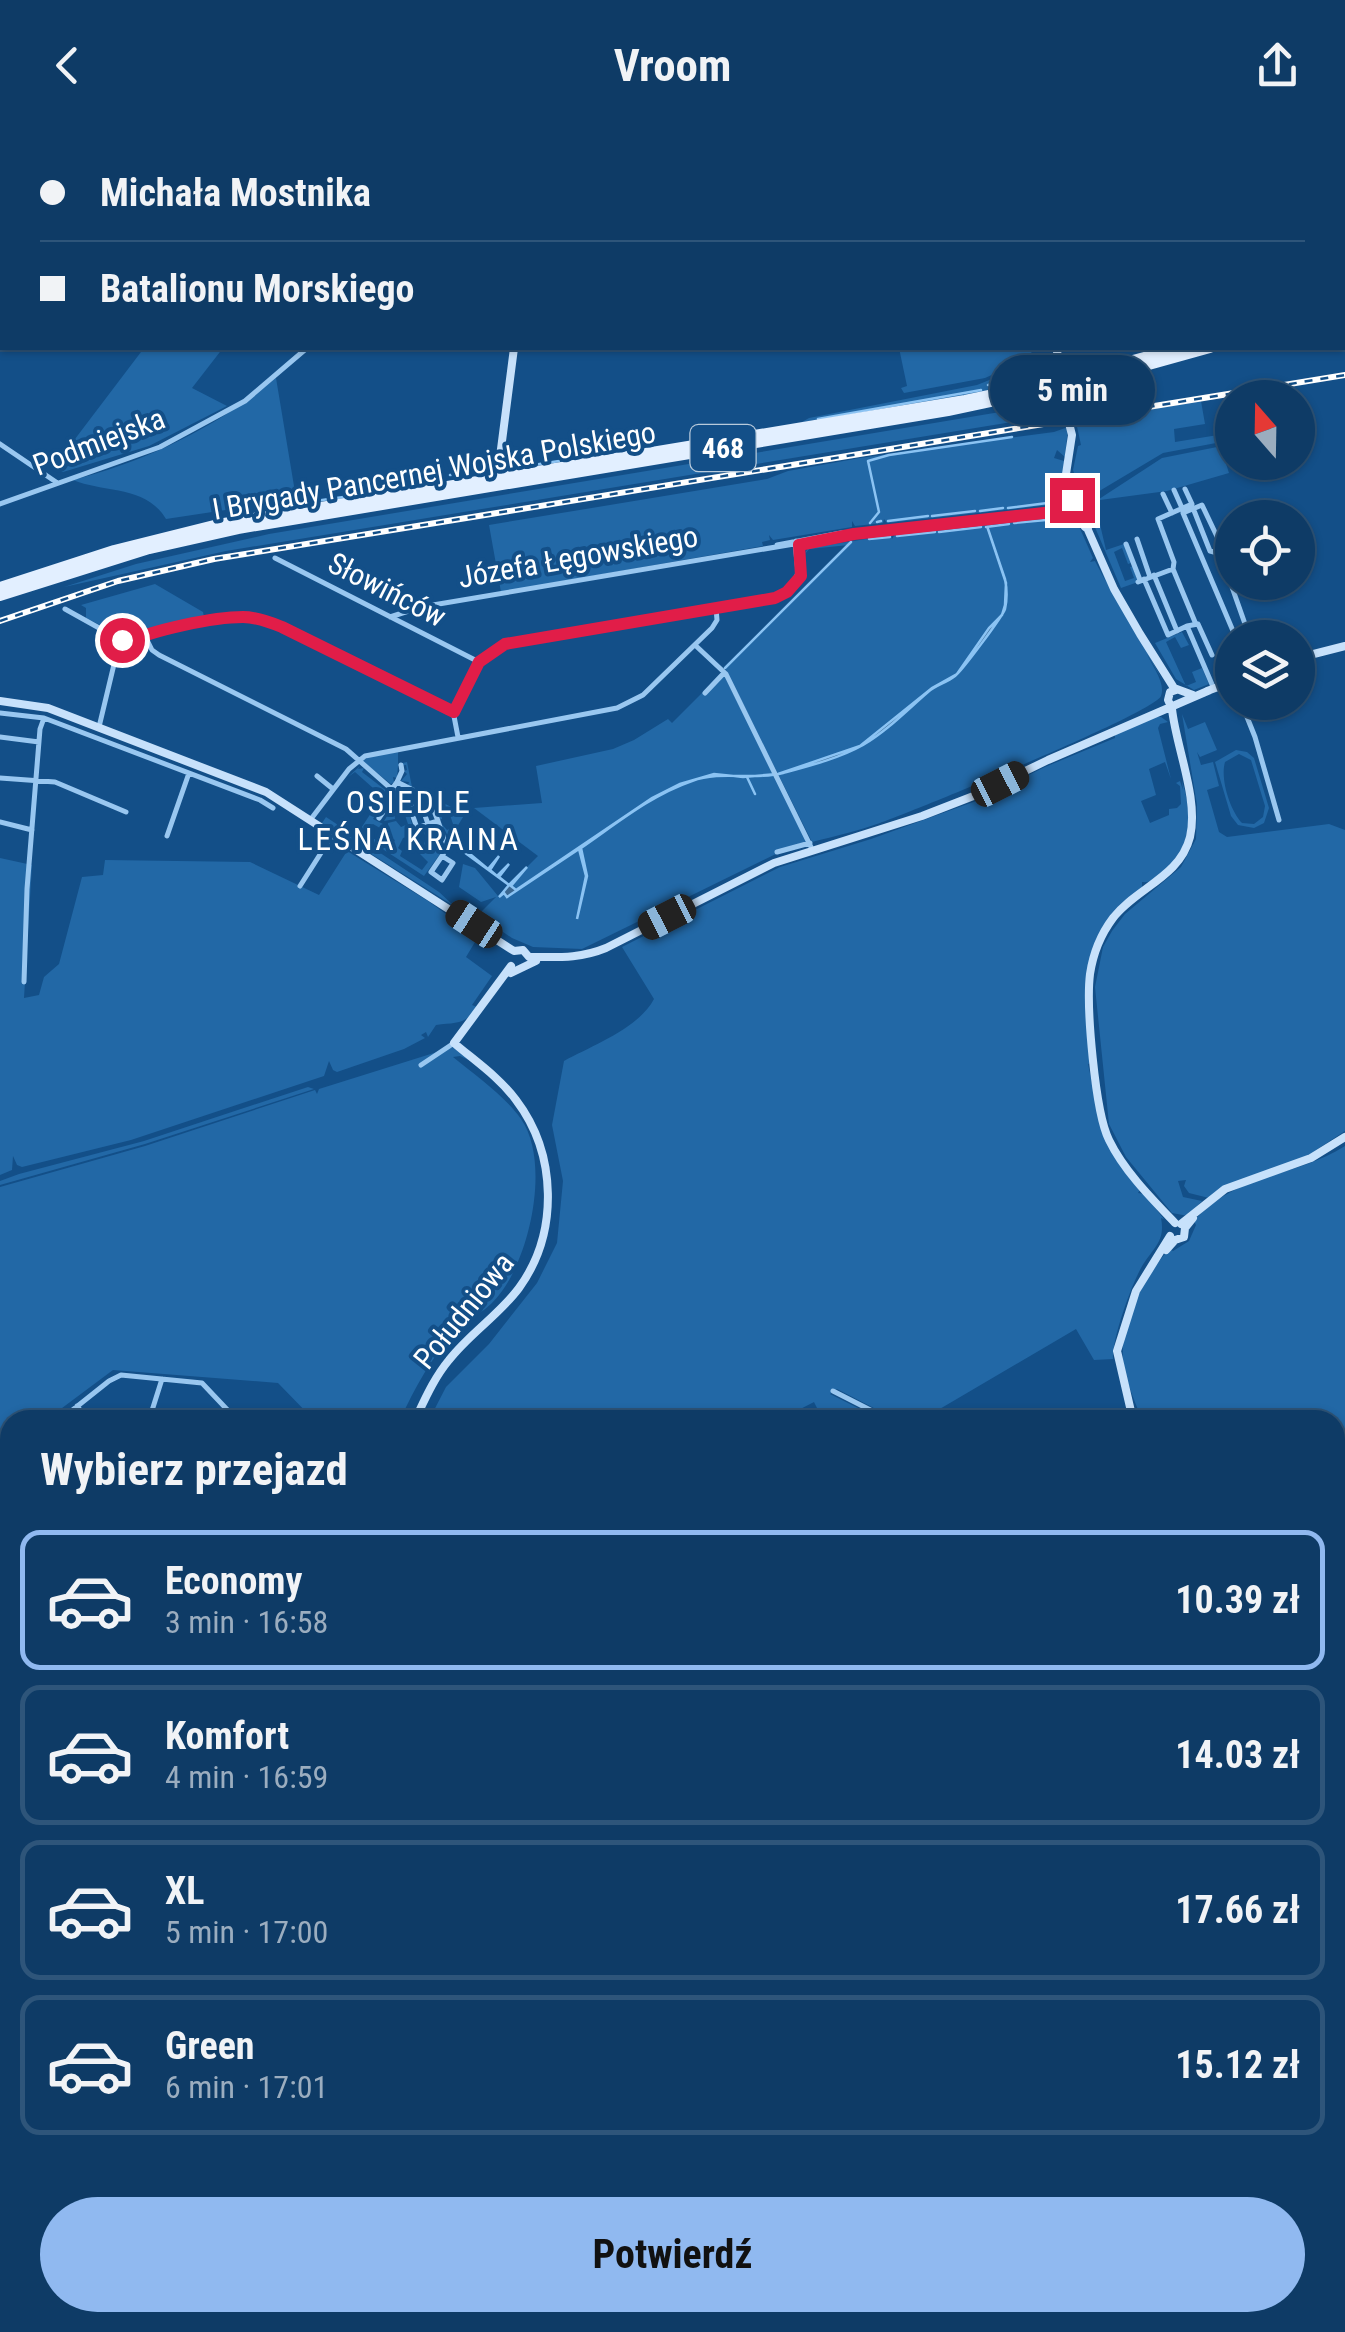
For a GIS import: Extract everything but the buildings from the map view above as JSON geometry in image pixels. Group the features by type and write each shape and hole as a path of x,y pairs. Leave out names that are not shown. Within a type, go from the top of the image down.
{"main road":[{"name":"I Brygady Pancernej Wojska Polskiego","path":"0,596 114,558 195,538 517,474 965,400 1061,389 1085,373 1171,350"},
{"name":"I Brygady Pancernej Wojska Polskiego","path":"0,587 114,550 218,524 948,411 1061,389 1203,350"},
{"path":"1058,361 1085,373"},
{"path":"498,464 517,474"}],"street":[{"name":"Podmiejska","path":"0,504 160,447 245,401 305,350"},
{"path":"497,481 514,350"},
{"path":"1056,350 1072,436 1066,467 1076,512 1175,698 1175,725 1192,810 1188,844 1170,871 1134,897 1111,921 1097,946 1089,986 1100,1111 1106,1134 1176,1230"},
{"path":"0,444 56,482"},
{"path":"1069,484 1082,501 1076,512"},
{"path":"1185,488 1192,504 1158,518 1174,570 1212,654"},
{"path":"1174,490 1182,508"},
{"path":"1163,494 1172,513"},
{"path":"1215,530 1205,506 1184,514 1228,620"},
{"path":"1194,508 1210,552 1215,553"},
{"name":"Józefa Łęgowskiego","path":"390,617 421,607 854,534 1076,512"},
{"path":"1137,540 1145,578 1168,635 1195,622"},
{"path":"458,737 454,712 479,662 505,644 775,598 793,586 802,573 796,544"},
{"path":"1126,544 1177,631"},
{"name":"Słowińców","path":"275,558 479,662"},
{"path":"1145,578 1174,570"},
{"path":"311,819 358,760 374,753 624,706 643,696 715,624 716,608"},
{"path":"66,609 126,643"},
{"path":"99,727 114,664 126,643 224,619 256,618 282,627 454,712"},
{"path":"1187,626 1212,690"},
{"path":"146,636 154,652 330,741 358,760 394,791 422,807 424,839"},
{"path":"695,645 723,672 811,845"},
{"path":"1315,654 1345,646"},
{"path":"704,693 723,672"},
{"path":"1140,721 1175,698 1215,689"},
{"path":"777,852 922,816 1154,715 1175,698"},
{"path":"0,701 41,706 266,792 498,940 512,953 513,968 454,1042 421,1066"},
{"path":"0,712 44,718 190,772 273,808"},
{"path":"1154,715 1167,717 1175,725"},
{"path":"24,982 26,889 44,718"},
{"path":"1248,720 1279,820"},
{"path":"0,737 39,742"},
{"path":"380,818 402,771 401,765"},
{"path":"167,836 190,772"},
{"path":"317,776 333,789"},
{"path":"0,778 55,782 126,812"},
{"path":"397,782 429,798 447,848 430,872 442,880 453,863 442,856"},
{"path":"407,799 418,828 438,821"},
{"path":"0,822 32,830"},
{"path":"300,886 333,834"},
{"path":"529,959 586,955 606,948 811,845"},
{"path":"512,953 523,950 529,959"},
{"path":"513,968 522,970 529,959"},
{"name":"Południowa","path":"420,1410 449,1360 519,1288 540,1244 546,1221 548,1180 539,1142 525,1112 500,1081 454,1042"},
{"path":"1131,1410 1118,1351 1136,1292 1176,1230 1225,1189 1311,1158 1345,1137"},
{"path":"73,1410 115,1376 202,1383 228,1410"},
{"path":"153,1410 162,1379"},
{"path":"833,1391 870,1410"},
{"path":"78,1406 81,1410"}],"shaded area":[{"path":"142,350 221,350 192,388 227,406 149,446 63,472 53,468"},
{"path":"899,350 1032,350 1034,356 985,378 904,393 901,388 907,386"},
{"path":"1044,355 1051,355 1055,370 1047,376 988,387 992,390 980,394 802,422 977,385 1027,365 1033,371 1037,360 1044,370"},
{"path":"276,378 295,492 289,493 285,501 166,519 158,508 136,495 73,480 127,463 206,427"},
{"path":"1201,401 1205,424 1174,429 1175,442 1215,435 1215,443 1163,453 1090,495 1080,491 1073,470 1081,445 1076,422"},
{"path":"1018,409 1024,420 226,551 64,587 136,564 269,534"},
{"path":"1068,427 1065,457 1057,450 1054,458 1064,461 1067,494 1058,504 887,523 884,519 883,523 855,526 852,521 852,527 773,540 769,535 770,540 762,542 763,546 501,592 489,525 767,479 788,471 860,458"},
{"path":"1215,447 1215,477 1167,491 1100,500 1098,516 1106,550 1124,544 1131,563 1128,564 1122,548 1114,552 1125,581 1134,578 1130,567 1133,566 1138,582 1121,588 1091,518 1096,501 1162,458"},
{"path":"1065,513 1078,524 1093,558 1090,562 1095,561 1106,582 1099,563 1164,683 1147,654 1160,680 1161,696 1119,721 982,782 880,823 812,842 725,668 849,545 809,549 805,553 809,548 891,535 892,539 895,534 1047,518 1050,524 1050,518 1066,516"},
{"path":"155,584 203,612 204,617 122,636 86,618 86,608 81,605"},
{"path":"1001,616 973,655 957,674"},
{"path":"1182,632 1189,645 1181,648 1175,637 1166,642 1185,685 1176,679 1155,643"},
{"path":"1202,668 1209,684 1194,690 1187,686 1196,682 1192,672"},
{"path":"957,674 931,690 872,739 854,750 778,774 860,746 932,688"},
{"path":"724,675 807,842 582,949 533,947 478,915 496,897 481,902 459,887 463,864 475,868 498,896 538,856 474,808 542,803 536,766 613,749 668,719 672,723"},
{"path":"1182,714 1188,729 1205,722 1217,750 1200,757 1197,752 1201,765 1213,762 1219,786 1207,790 1219,832 1227,837 1329,824 1345,830 1345,1131 1304,1158 1209,1198 1189,1193 1184,1186 1186,1180 1178,1181 1183,1197 1202,1201 1188,1216 1172,1213 1126,1157 1109,1124 1095,987 1103,947 1112,931 1125,914 1181,867 1196,839 1197,805"},
{"path":"1153,717 1168,722 1158,728 1171,779 1165,762 1149,769 1156,795 1141,801 1150,823 1169,815 1169,809 1181,804 1180,786 1176,783 1180,781 1183,790 1182,781 1188,818 1184,842 1172,864 1150,881 1142,882 1142,888 1094,947 1088,1064 1098,1112 1140,1190 1138,1193 1144,1194 1164,1219 1161,1218 1160,1239 1127,1299 1113,1359 1094,1360 1076,1329 938,1410 878,1410 837,1389 830,1394 862,1410 818,1410 814,1402 798,1410 434,1410 446,1387 489,1344 537,1283 557,1243 563,1181 552,1125 564,1061 626,1028 654,999 622,947 780,867 976,801"},
{"path":"1236,750 1254,758 1269,808 1264,823 1254,828 1238,825 1231,816 1215,762","holes":["1239,754 1251,760 1265,806 1263,817 1254,824 1242,823 1238,817 1224,777 1225,762"]},
{"path":"398,752 398,764 407,762 412,787 465,814 447,843 448,836 440,822 447,830 454,827 448,809 441,811 439,820 436,802 408,785 409,782 401,781 407,774 406,765 398,766 397,778 393,777 391,784 362,761"},
{"path":"360,766 358,769 364,768 362,772 392,795 388,795 373,819 387,826 385,835 373,824 367,828 367,834 389,849 395,840 388,837 388,823 396,821 401,827 408,824 402,806 394,809 395,819 384,821 398,799 396,796 403,803 405,800 414,831 419,830 403,838 398,848 402,851 400,856 422,870 428,862 420,854 425,841 433,848 441,845 435,828 427,830 426,839 423,828 437,825 445,847 424,876 358,833 382,796 355,772 348,777"},
{"path":"714,774 731,776 703,778 662,794 581,848 587,876 577,919 586,876 579,849 507,897 504,893 499,897 527,867 511,886 516,890 652,798 680,784"},
{"path":"326,817 439,892 454,906 322,823"},
{"path":"453,844 488,869 499,856 490,870 497,876 509,864 499,877 509,885"},
{"path":"347,851 478,937 466,957 492,976 468,1017 436,1025 428,1037 426,1032 421,1035 425,1038 404,1049 337,1072 329,1061 324,1076 131,1140 22,1167 13,1156 12,1170 0,1175 0,858 32,865 24,998 39,995 44,977 59,964 82,877 103,875 105,860 250,862 319,895"},
{"path":"453,1047 473,1062 453,1057 514,1110 530,1137 535,1159 533,1209 520,1258 494,1301 440,1349 405,1410 304,1410 278,1383 113,1370 59,1410 0,1410 0,1187 145,1146 315,1090 317,1094 319,1089"},
{"path":"308,1087 314,1089 145,1144 0,1185 0,1181 19,1174 144,1141"},
{"path":"1345,1146 1345,1410 1138,1410 1126,1375 1123,1345 1130,1315 1152,1272 1169,1249 1173,1251 1189,1241 1194,1221 1228,1193"}],"waterway":[{"path":"988,385 1034,376"},
{"path":"818,419 981,390"},
{"path":"870,523 879,512 868,461 1012,437"},
{"path":"514,468 559,461"},
{"path":"450,475 486,471"},
{"path":"308,502 386,491"},
{"path":"1008,508 1055,502"},
{"path":"980,511 1003,508"},
{"path":"932,516 975,511"},
{"path":"888,521 928,516"},
{"path":"1052,520 1062,519 1065,525"},
{"path":"1014,523 1046,520"},
{"path":"877,522 881,521"},
{"path":"986,527 1009,524"},
{"path":"939,532 981,527"},
{"path":"897,536 935,532"},
{"path":"869,539 890,537"},
{"path":"725,668 851,542"},
{"path":"747,777 755,794"}],"railway":[{"path":"0,621 118,581 214,559 1345,375"}],"district":[{"name":"OSIEDLE LEŚNA KRAINA","path":"409,820"}],"route":[{"path":"122,640 126,643 166,630 224,619 256,618 282,627 454,712 479,662 505,644 775,598 787,592 801,576 799,545 854,534 1071,510 1073,503 1082,501 1069,484 1072,500"}]}
